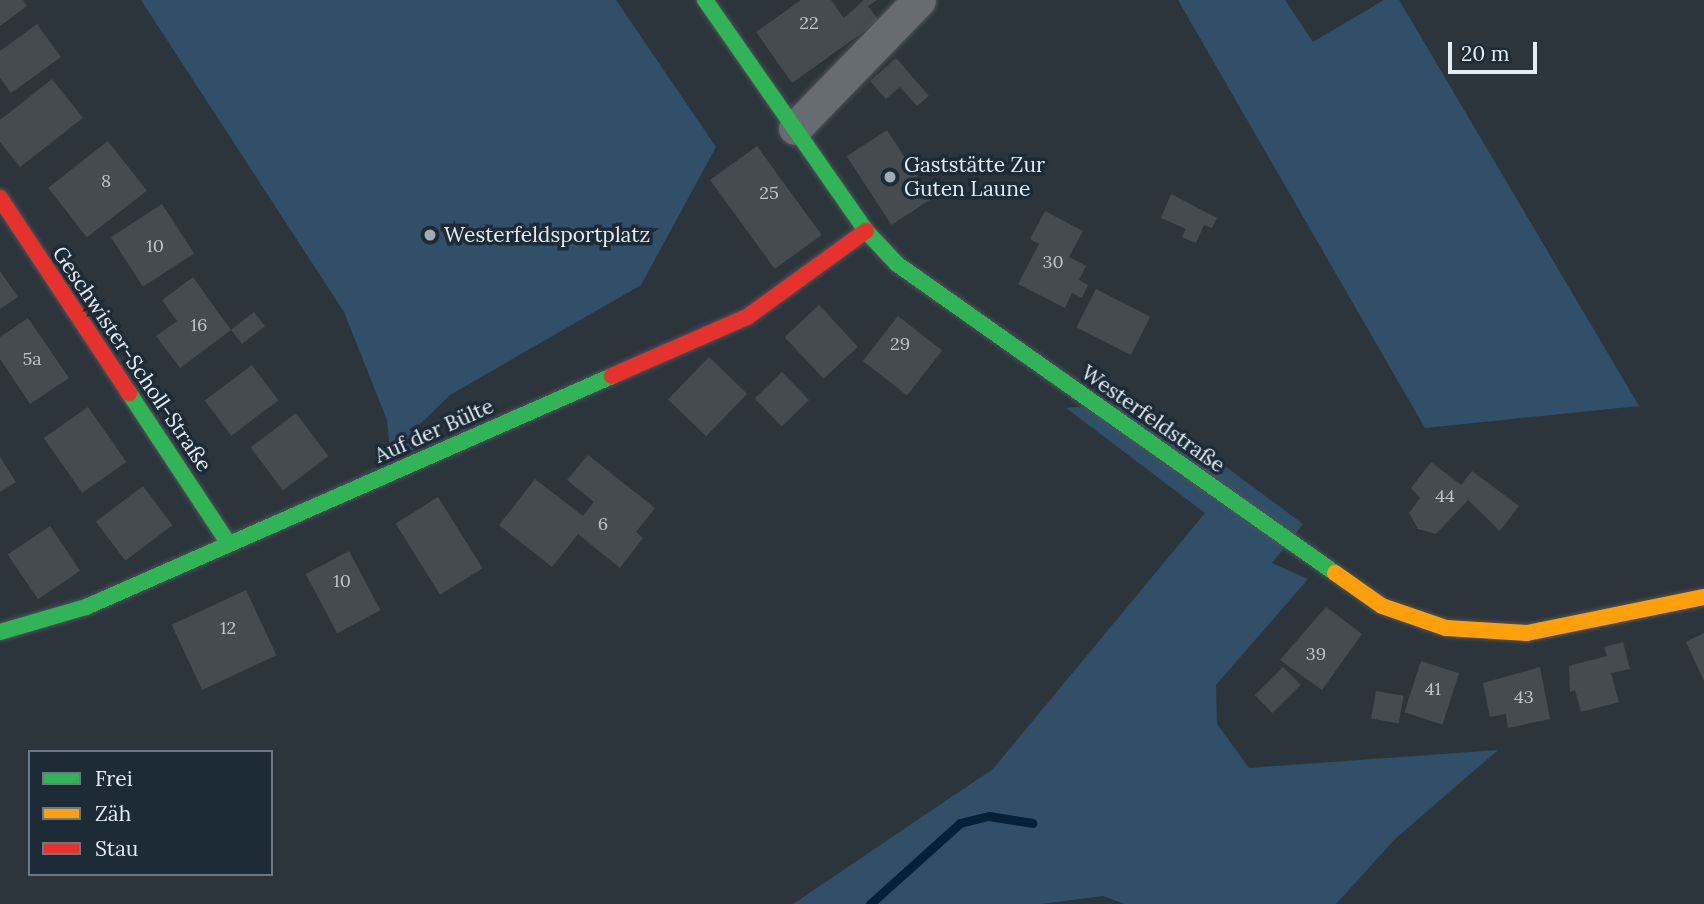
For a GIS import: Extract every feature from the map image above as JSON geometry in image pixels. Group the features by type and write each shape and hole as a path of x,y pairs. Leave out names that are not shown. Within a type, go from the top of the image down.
{"street":[{"name":"Westerfeldstraße","path":"705,0 866,231 897,264 1382,606 1446,628 1527,633 1704,597"},
{"path":"795,128 919,0"},
{"name":"Geschwister-Scholl-Straße","path":"0,198 229,544"},
{"name":"Auf der Bülte","path":"0,632 86,607 747,317 866,231"}],"shaded area":[{"name":"Westerfeldsportplatz","path":"141,0 616,0 716,147 641,285 450,395 419,425 416,448 391,460 387,420 344,312"},
{"path":"1178,0 1285,0 1313,42 1384,0 1399,0 1639,406 1425,428"},
{"path":"1137,401 1303,524 1272,563 1308,579 1216,685 1217,724 1249,768 1498,750 1395,839 1336,904 1125,904 1103,896 1040,904 793,904 993,769 1205,513 1066,408"}],"building":[{"path":"0,0 23,0 27,6 0,26"},
{"path":"801,0 831,0 844,18 864,0 877,0 868,6 879,21 792,83 756,32"},
{"path":"37,24 61,57 11,93 0,78 0,51"},
{"path":"896,58 929,96 917,106 900,87 886,99 870,81"},
{"path":"52,79 83,118 20,167 0,142 0,120"},
{"name":"Gaststätte Zur Guten Laune","path":"887,130 932,199 891,225 847,156"},
{"path":"108,141 147,191 87,237 48,188"},
{"path":"757,146 822,235 775,269 710,180"},
{"path":"1171,194 1217,218 1212,228 1204,225 1196,243 1182,237 1186,229 1161,218"},
{"path":"162,204 194,253 143,287 111,237"},
{"path":"1045,211 1083,231 1069,257 1086,266 1079,280 1088,285 1082,298 1072,293 1065,308 1018,284 1039,244 1030,239"},
{"path":"0,271 18,297 0,309"},
{"path":"193,277 231,330 180,368 156,336 177,321 162,300"},
{"path":"1096,289 1150,317 1131,355 1076,327"},
{"path":"819,305 858,347 824,379 785,337"},
{"path":"254,312 265,326 242,344 231,330"},
{"path":"898,316 942,350 907,395 863,361"},
{"path":"28,318 69,378 30,404 0,359 0,337"},
{"path":"709,357 747,394 706,436 668,399"},
{"path":"252,365 278,400 231,436 205,401"},
{"path":"782,372 809,400 782,426 755,398"},
{"path":"88,407 126,462 82,493 44,438"},
{"path":"296,413 328,456 283,490 250,447"},
{"path":"588,455 655,508 636,532 643,538 620,568 578,534 552,567 499,525 535,479 583,516 594,502 567,480"},
{"path":"0,457 16,482 0,492"},
{"path":"1431,462 1461,485 1472,471 1519,506 1500,531 1468,500 1436,534 1418,529 1409,513 1420,498 1411,488"},
{"path":"143,486 172,525 125,561 96,522"},
{"path":"438,497 483,568 440,595 396,523"},
{"path":"50,526 80,571 38,599 8,555"},
{"path":"349,551 380,610 337,633 306,574"},
{"path":"246,590 276,655 202,690 172,625"},
{"path":"1326,607 1362,634 1322,690 1280,660"},
{"path":"1704,633 1704,681 1686,642"},
{"path":"1623,642 1630,669 1611,673 1619,702 1581,712 1575,690 1570,692 1569,666 1607,656 1604,647"},
{"path":"1421,661 1459,673 1442,725 1404,712"},
{"path":"1283,667 1301,685 1272,713 1255,695"},
{"path":"1540,667 1550,719 1508,728 1506,714 1490,717 1483,683"},
{"path":"1376,691 1404,696 1399,723 1371,719"}],"waterway":[{"path":"870,904 960,823 989,816 1032,823"}],"traffic: fast":[{"path":"705,0 866,231 897,264 1335,573"},
{"path":"0,632 86,607 612,376"},
{"path":"129,393 229,544"}],"traffic: slow":[{"path":"1335,573 1382,606 1446,628 1527,633 1704,597"}],"traffic: jam":[{"path":"0,198 129,393"},
{"path":"612,376 747,317 866,231"}],"place":[{"name":"Gaststätte Zur Guten Laune","path":"890,177"},
{"name":"Westerfeldsportplatz","path":"430,235"}]}
